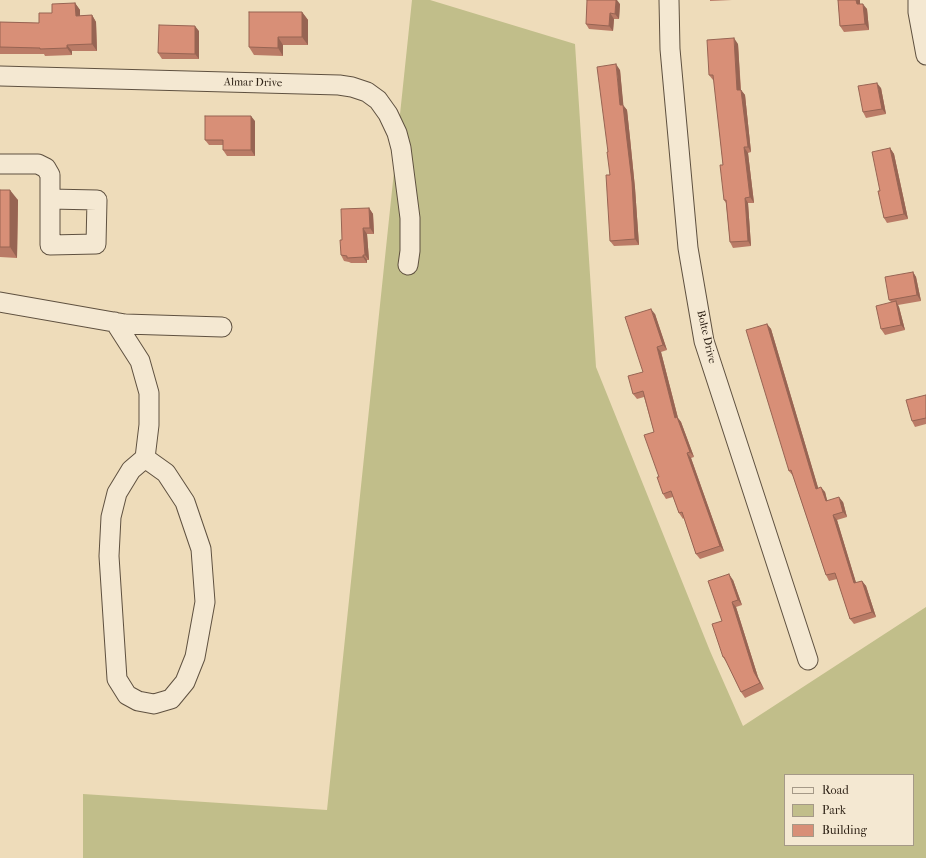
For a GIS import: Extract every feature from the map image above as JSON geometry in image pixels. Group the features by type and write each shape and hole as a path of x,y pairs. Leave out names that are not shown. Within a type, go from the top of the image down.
{"street":[{"name":"Bolte Drive","path":"669,0 670,49 688,248 704,341 808,660"},
{"path":"918,0 918,12 926,55"},
{"name":"Almar Drive","path":"0,76 338,85 367,92 378,100 388,114 397,133 401,148 410,218 408,265"},
{"path":"0,164 38,164 46,168 50,174 50,199"},
{"path":"0,302 125,324 222,327"},
{"path":"115,322 140,361 149,393 149,425 145,458 131,470 117,493 111,517 109,556 117,679 127,695 138,701 154,704 171,699 185,682 195,657 205,602 202,549 186,502 166,473 145,458"}],"green space":[{"path":"412,0 430,0 575,44 596,367 710,651 743,726 926,607 926,858 83,858 83,794 327,810"}],"building":[{"path":"587,0 616,0 615,14 610,13 609,26 586,24"},
{"path":"838,0 856,0 857,4 863,4 865,24 840,26"},
{"path":"75,3 76,16 92,15 92,44 67,45 67,48 40,49 0,47 0,22 39,23 39,13 52,13 52,4"},
{"path":"249,12 302,12 302,37 278,37 278,48 249,47"},
{"path":"159,25 195,26 195,54 158,53"},
{"path":"734,38 737,90 741,90 748,147 744,147 750,197 745,198 748,241 730,242 726,200 724,200 720,165 723,165 713,75 709,75 707,40"},
{"path":"616,64 620,105 623,105 632,182 635,239 610,241 606,175 610,175 597,67"},
{"path":"877,83 882,109 863,112 858,86"},
{"path":"205,116 251,116 251,150 223,150 223,140 205,140"},
{"path":"890,148 904,214 884,218 872,152"},
{"path":"0,190 10,190 10,247 0,247"},
{"path":"369,208 370,228 363,228 365,255 363,255 363,257 347,258 347,256 341,255 341,209"},
{"path":"913,272 917,295 889,300 885,277"},
{"path":"896,301 901,325 881,329 876,306"},
{"path":"651,309 663,345 657,347 675,418 677,417 690,452 687,453 720,546 696,554 682,512 679,513 671,491 663,494 657,477 659,477 644,435 654,432 643,391 633,394 628,376 643,372 625,317"},
{"path":"767,324 816,489 821,487 826,501 839,497 843,512 833,515 854,583 862,581 872,612 850,619 835,573 826,575 791,470 789,471 746,330"},
{"path":"926,395 926,418 912,421 906,400"},
{"path":"729,574 738,600 732,602 754,672 760,683 741,692 723,657 712,624 722,621 708,581"}]}
